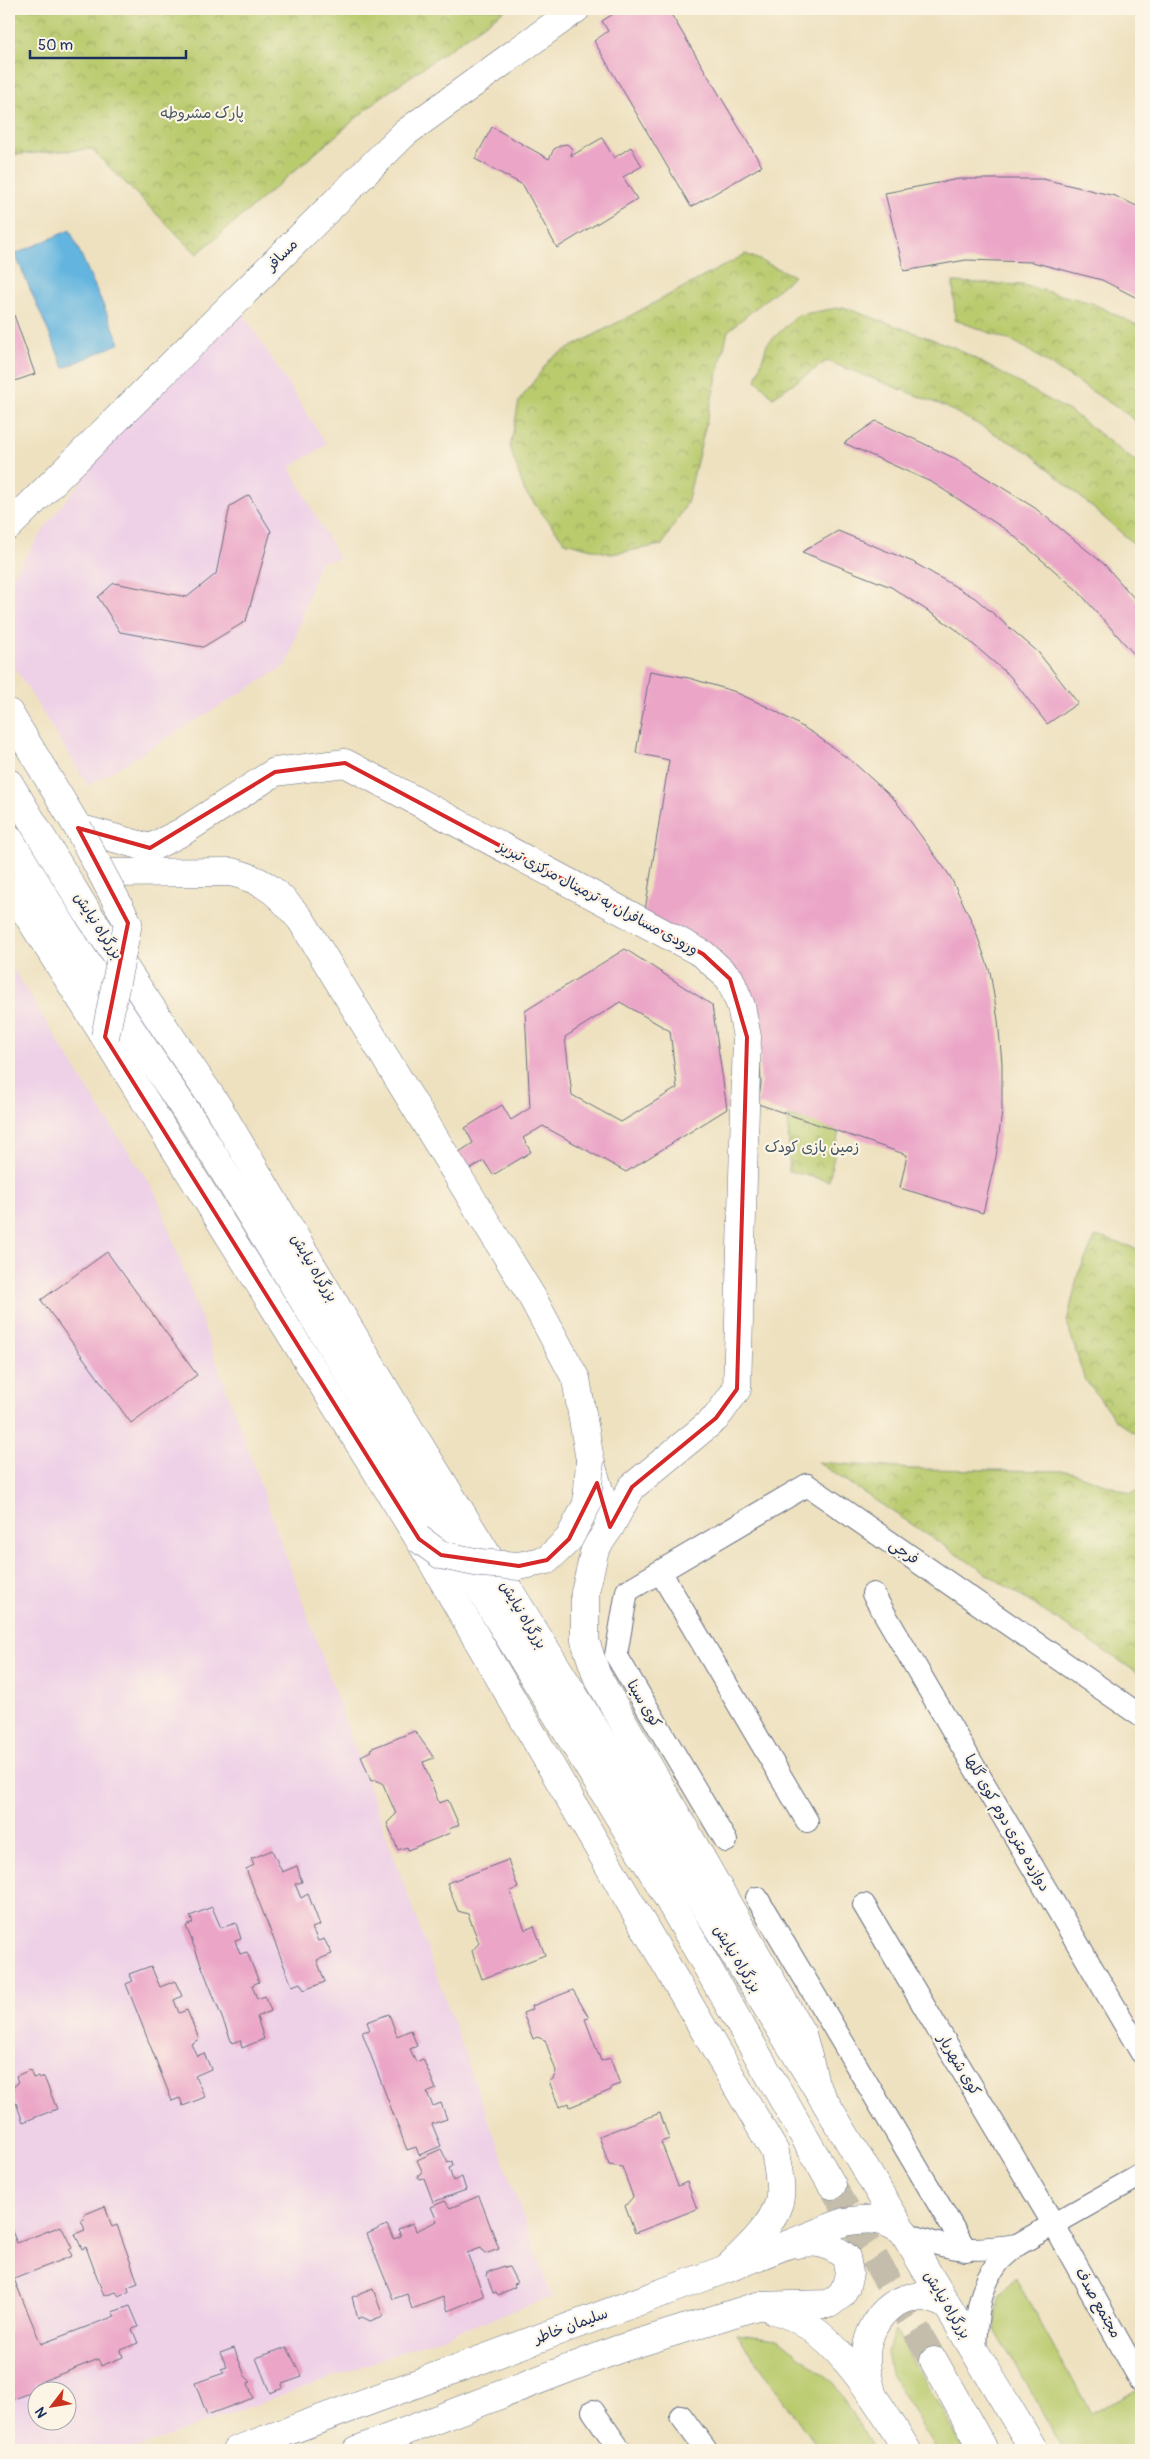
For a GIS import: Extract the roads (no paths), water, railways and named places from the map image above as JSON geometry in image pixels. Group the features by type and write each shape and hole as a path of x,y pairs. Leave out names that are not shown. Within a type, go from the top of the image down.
{"main road":[{"name":"مسافر","path":"9,526 405,134 576,9"},
{"path":"9,713 78,828 128,923 106,1037"},
{"name":"ورودی مسافران به ترمینال مرکزی تبریز","path":"78,828 150,848 182,832 275,772 345,762 703,954 730,979 741,1006 747,1037 737,1389 716,1418 632,1487 610,1527 595,1549 585,1592 584,1641 597,1676 802,2034 815,2085"},
{"name":"بزرگراه نیایش","path":"9,782 87,912 218,1107 394,1404 815,2085 904,2232 944,2304 975,2351 1034,2450"},
{"name":"بزرگراه نیایش","path":"9,838 66,932 194,1122 386,1434 658,1881 832,2185"},
{"path":"102,873 232,872 247,876 277,892 301,920 536,1304 576,1379 590,1460 610,1527"},
{"path":"9,886 106,1037 419,1539 775,2152 780,2186 779,2203 752,2245 726,2269"},
{"path":"419,1539 441,1555 480,1564 519,1566 547,1560 569,1539 587,1504 590,1460"},
{"name":"سلیمان خاطر","path":"237,2450 726,2269 844,2222 864,2218 889,2222 904,2232"},
{"path":"358,2450 618,2349 757,2306 829,2304 841,2295 846,2286 849,2273 846,2258 834,2247 820,2242 809,2242 782,2247"},
{"path":"872,2393 866,2356 868,2343 877,2320 890,2307 908,2297 927,2296 944,2304"},
{"path":"757,2306 783,2312 813,2330 837,2352 872,2393 907,2450"},
{"path":"934,2361 984,2450"}],"street":[{"name":"فرجی","path":"661,1573 807,1485 1141,1716"},
{"path":"661,1573 807,1821"},
{"name":"کوی سینا","path":"661,1573 627,1591 616,1655 726,1841"},
{"name":"دوازده متری دوم کوی گلها","path":"873,1594 1141,2052"},
{"path":"757,1898 966,2250"},
{"name":"کوی شهریار","path":"864,1905 1054,2224"},
{"path":"975,2351 976,2315 986,2284 997,2264 1017,2245 1141,2176"},
{"name":"مجتمع صدف","path":"1054,2224 1141,2381"},
{"path":"904,2232 932,2244 966,2250 1017,2245"},
{"path":"593,2411 620,2450"},
{"path":"681,2416 706,2450"}],"water":[{"path":"70,230 120,343 64,368 15,254"}],"tunnel":[{"path":"832,2185 934,2361"}],"park label":[{"name":"پارک مشروطه","path":"202,113"},
{"name":"زمین بازی کودک","path":"812,1147"}]}
